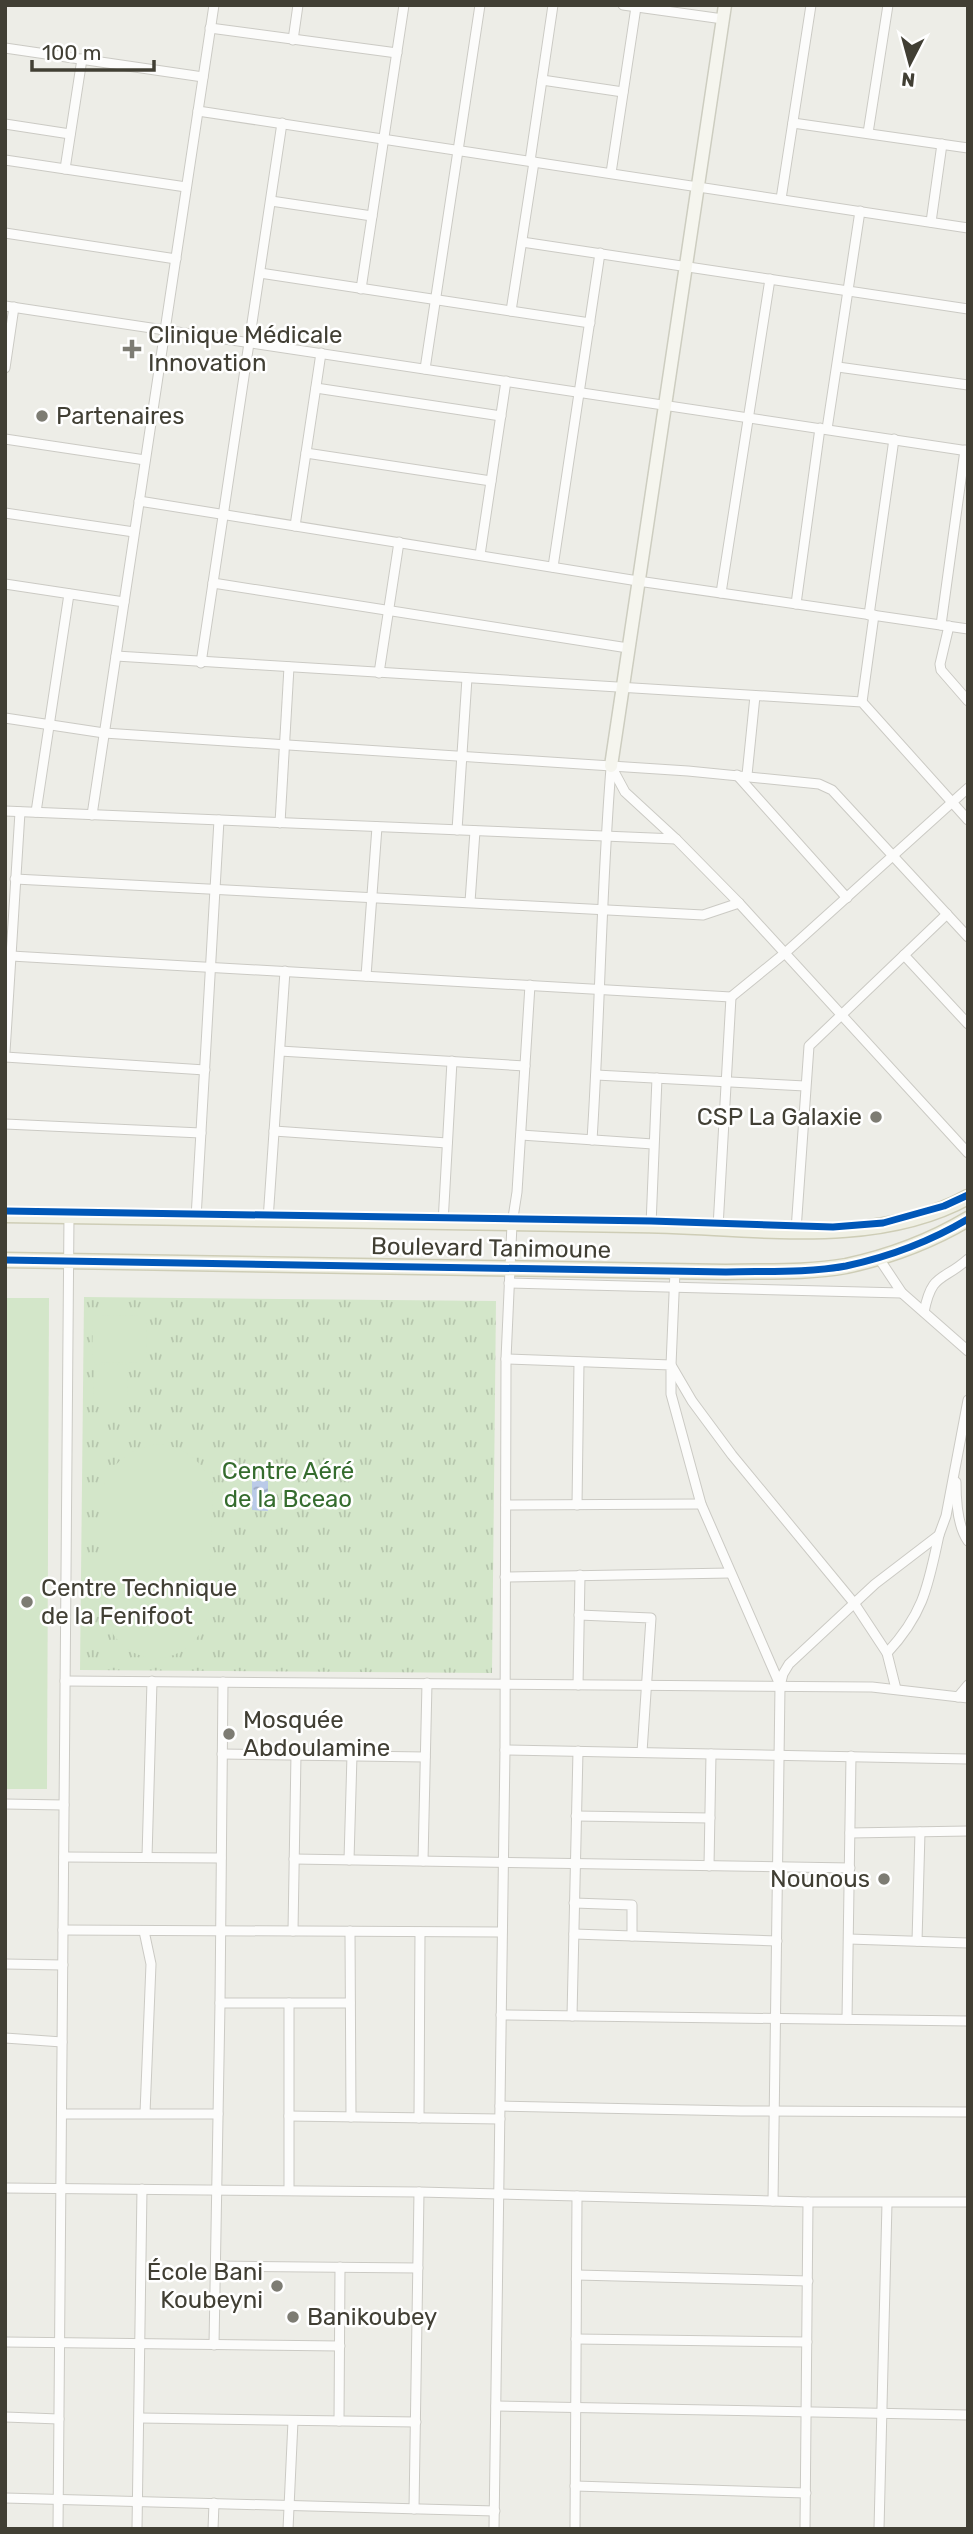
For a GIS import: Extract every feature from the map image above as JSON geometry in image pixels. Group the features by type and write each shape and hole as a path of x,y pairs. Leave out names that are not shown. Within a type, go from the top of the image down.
{"main road":[{"name":"Boulevard Tanimoune","path":"5,1214 839,1230 883,1226 936,1211 968,1197"},
{"name":"Boulevard Tanimoune","path":"5,1260 675,1271 801,1270 846,1265 902,1250 968,1219"}],"street":[{"path":"92,815 211,28 214,6 207,5"},
{"path":"293,40 298,5"},
{"path":"361,289 404,5"},
{"path":"425,369 480,5"},
{"path":"511,311 553,5"},
{"path":"623,5 723,19"},
{"path":"592,1140 601,989 605,836 611,766 725,5"},
{"path":"781,199 811,5"},
{"path":"868,133 888,5"},
{"path":"611,173 636,7"},
{"path":"211,28 397,53"},
{"path":"5,48 203,78"},
{"path":"65,169 82,59"},
{"path":"542,80 623,92"},
{"path":"198,111 968,228"},
{"path":"201,663 282,123"},
{"path":"793,123 968,148"},
{"path":"5,124 70,134"},
{"path":"931,222 942,144"},
{"path":"5,160 187,187"},
{"path":"271,201 372,216"},
{"path":"796,604 824,429 838,367 860,211"},
{"path":"5,233 176,259"},
{"path":"522,242 968,309"},
{"path":"553,567 600,253"},
{"path":"260,273 590,323"},
{"path":"722,593 771,279"},
{"path":"5,368 10,307 966,450 940,664 941,670 968,701"},
{"path":"295,526 321,353"},
{"path":"838,367 968,385"},
{"path":"480,555 506,381"},
{"path":"316,388 501,416"},
{"path":"5,439 145,460"},
{"path":"862,702 894,439"},
{"path":"306,453 491,481"},
{"path":"139,501 638,581 968,629"},
{"path":"5,513 134,532"},
{"path":"379,673 399,542"},
{"path":"213,583 628,649"},
{"path":"5,584 124,602"},
{"path":"36,812 69,594"},
{"path":"116,656 862,702 968,820"},
{"path":"280,822 289,667"},
{"path":"457,830 467,678"},
{"path":"755,696 742,775 847,898"},
{"path":"5,718 104,733 742,775 824,785 832,790 968,937"},
{"path":"611,766 625,792 740,903 968,1153"},
{"path":"11,956 731,997 785,953 968,788"},
{"path":"5,811 676,839"},
{"path":"20,812 5,1055 205,1070"},
{"path":"196,1218 219,820"},
{"path":"366,975 377,827"},
{"path":"470,902 475,831"},
{"path":"15,879 703,915 740,903"},
{"path":"796,1230 809,1046 947,914"},
{"path":"904,955 968,1024"},
{"path":"268,1220 285,971"},
{"path":"494,2529 505,1750 506,1359 509,1267 512,1224 517,1200 530,985"},
{"path":"718,1227 731,997"},
{"path":"280,1051 525,1066"},
{"path":"443,1223 452,1061"},
{"path":"596,1075 805,1086"},
{"path":"651,1225 657,1077"},
{"path":"5,1124 201,1133"},
{"path":"274,1131 447,1143"},
{"path":"521,1135 653,1144"},
{"path":"58,2529 69,1215"},
{"path":"878,1257 902,1293 968,1350"},
{"path":"924,1312 927,1294 933,1283 968,1259"},
{"path":"675,1271 671,1394 701,1504 780,1686"},
{"path":"509,1283 902,1293"},
{"path":"506,1359 671,1365"},
{"path":"577,1505 579,1362"},
{"path":"671,1365 692,1401 733,1455 854,1603 887,1653 896,1689"},
{"path":"887,1653 906,1633 926,1596 939,1535 946,1516 968,1400"},
{"path":"956,1466 957,1504 967,1537"},
{"path":"506,1505 701,1504"},
{"path":"773,2201 780,1686 789,1664 875,1584 939,1535"},
{"path":"505,1577 730,1573"},
{"path":"578,1685 580,1575"},
{"path":"579,1615 652,1618 642,1752"},
{"path":"65,1681 780,1686 896,1689 963,1698 968,1685"},
{"path":"147,1857 152,1681"},
{"path":"214,2345 223,1682"},
{"path":"423,1861 427,1684"},
{"path":"505,1750 968,1759"},
{"path":"572,2016 578,1751"},
{"path":"222,1754 425,1757"},
{"path":"293,1931 296,1754"},
{"path":"709,1866 711,1754"},
{"path":"349,1860 352,1755"},
{"path":"847,2020 852,1756"},
{"path":"5,1804 64,1805"},
{"path":"576,1816 710,1818"},
{"path":"850,1833 968,1831"},
{"path":"917,1941 920,1832"},
{"path":"64,1857 220,1858"},
{"path":"294,1859 850,1868"},
{"path":"574,1903 632,1905 632,1936"},
{"path":"63,1930 502,1932"},
{"path":"144,1931 151,1964 145,2113"},
{"path":"350,1931 351,2117"},
{"path":"419,2118 420,1932"},
{"path":"574,1934 777,1941"},
{"path":"849,1939 968,1942"},
{"path":"5,1964 63,1965"},
{"path":"220,2003 350,2003"},
{"path":"289,2003 289,2190"},
{"path":"501,2015 968,2021"},
{"path":"5,2038 62,2042"},
{"path":"500,2106 774,2112 968,2112"},
{"path":"62,2114 218,2114"},
{"path":"289,2116 500,2119"},
{"path":"5,2188 500,2193 808,2202 968,2202"},
{"path":"137,2529 142,2189"},
{"path":"414,2509 419,2192"},
{"path":"575,2529 578,2196"},
{"path":"806,2529 808,2202"},
{"path":"879,2529 887,2203"},
{"path":"216,2266 418,2268"},
{"path":"340,2267 340,2421"},
{"path":"577,2275 808,2281"},
{"path":"576,2339 807,2342"},
{"path":"5,2342 340,2346"},
{"path":"496,2406 968,2415"},
{"path":"5,2417 59,2418"},
{"path":"140,2418 416,2422"},
{"path":"288,2529 293,2421"},
{"path":"575,2486 806,2493"},
{"path":"5,2498 495,2511"},
{"path":"213,2529 214,2503"}],"green space":[{"name":"Centre Aéré de la Bceao","path":"84,1297 496,1301 492,1673 80,1670"},
{"name":"Centre Technique de la Fenifoot","path":"5,1298 49,1298 47,1789 5,1789"},
{"path":"93,1315 147,1316 146,1363 92,1362"},
{"path":"94,1364 128,1365 127,1399 93,1399"},
{"path":"160,1444 179,1449 194,1458 205,1471 213,1489 208,1616 199,1635 186,1648 171,1656 155,1658 139,1655 124,1647 112,1633 104,1614 104,1485 119,1461 133,1451"}],"water":[{"path":"252,1481 268,1481 268,1511 252,1510"}],"cycle path":[{"path":"5,1211 651,1221 833,1227 883,1223 944,1206 968,1195"},
{"path":"5,1260 801,1271 846,1266 878,1258 924,1241 968,1219"}],"place":[{"name":"Clinique Médicale Innovation","path":"132,349"},
{"name":"Partenaires","path":"42,416"},
{"name":"CSP La Galaxie","path":"876,1117"},
{"name":"Centre Technique de la Fenifoot","path":"27,1602"},
{"name":"Mosquée Abdoulamine","path":"229,1734"},
{"name":"Nounous","path":"884,1879"},
{"name":"École Bani Koubeyni","path":"277,2286"},
{"name":"Banikoubey","path":"293,2317"}]}
